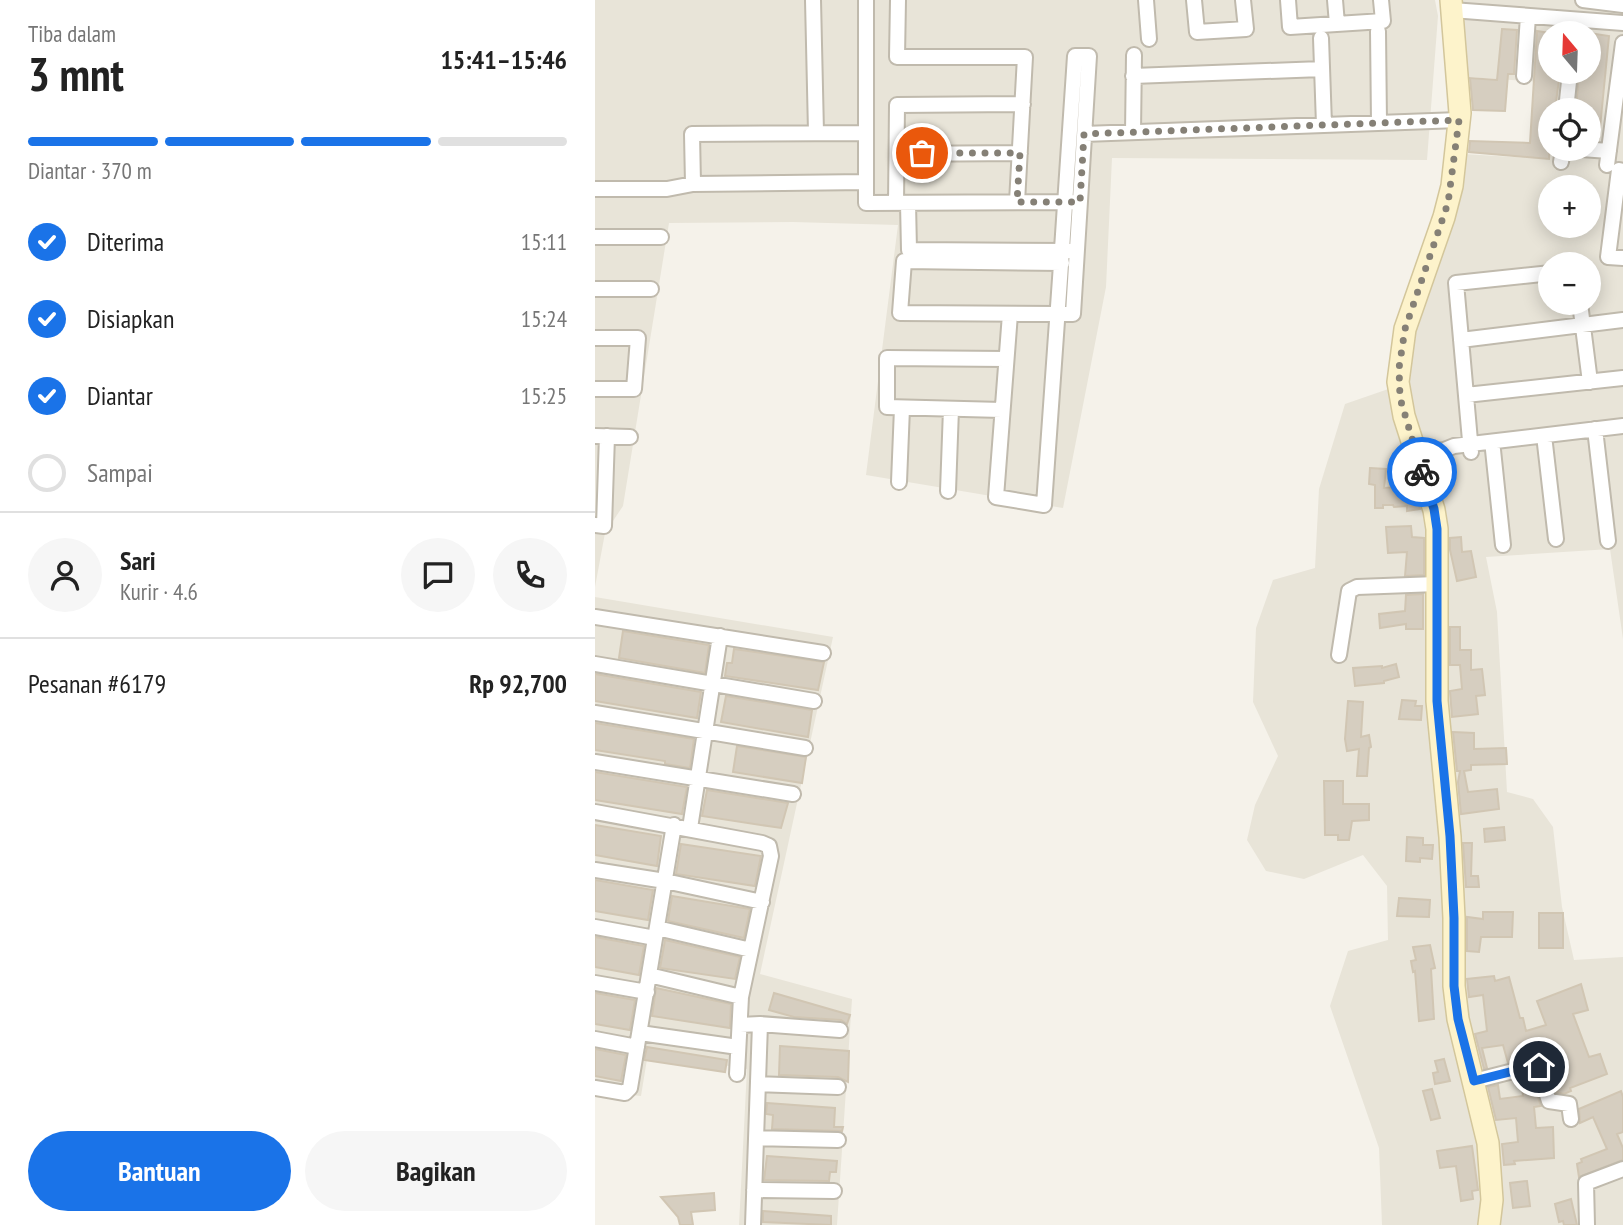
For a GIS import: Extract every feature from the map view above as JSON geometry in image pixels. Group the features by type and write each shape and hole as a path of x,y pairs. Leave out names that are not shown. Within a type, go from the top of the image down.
{"street":[{"path":"813,0 816,132"},
{"path":"866,0 866,203 1073,202"},
{"path":"898,0 897,57 1025,57 1017,202"},
{"path":"1146,0 1149,39"},
{"path":"1194,0 1197,32 1246,29 1243,0"},
{"path":"1287,0 1290,27 1383,21 1381,0"},
{"path":"1335,0 1337,24"},
{"path":"1583,0 1623,5"},
{"path":"1489,1225 1492,1200 1488,1143 1458,1019 1454,986 1450,836 1437,701 1438,540 1434,509 1400,398 1398,382 1405,329 1448,203 1459,120 1452,5 1549,21"},
{"path":"1524,76 1528,16"},
{"path":"1601,25 1623,23"},
{"path":"1378,31 1378,123"},
{"path":"1321,38 1324,125"},
{"path":"1601,156 1608,158 1618,120 1623,43"},
{"path":"1133,132 1134,55"},
{"path":"1067,255 904,261 900,313 1073,314 1067,255 1084,134 1089,56 1075,56 1073,202"},
{"path":"1133,76 1322,69"},
{"path":"1023,104 897,105 897,154 909,250 1067,255"},
{"path":"1084,134 1459,120"},
{"path":"693,184 692,134 866,132"},
{"path":"897,154 1020,153"},
{"path":"1623,171 1619,170 1608,257 1623,258"},
{"path":"595,189 667,189 693,184 866,182"},
{"path":"595,237 661,237"},
{"path":"1471,448 1456,283 1538,274"},
{"path":"595,289 651,289"},
{"path":"1010,314 996,497 1044,505 1058,314"},
{"path":"1582,315 1590,382"},
{"path":"1461,340 1623,320"},
{"path":"595,338 638,338 634,389 595,389"},
{"path":"1003,410 887,407 887,358 1006,359"},
{"path":"1466,395 1623,378"},
{"path":"899,482 902,408"},
{"path":"948,491 951,409"},
{"path":"1416,453 1444,450 1454,453 1471,448 1623,430"},
{"path":"1471,448 1493,450 1596,434"},
{"path":"1596,434 1608,541"},
{"path":"595,525 604,526 601,436 630,437"},
{"path":"1545,444 1556,539"},
{"path":"1493,450 1503,545"},
{"path":"1339,655 1349,591 1362,586 1437,583"},
{"path":"595,617 823,653"},
{"path":"690,828 720,636"},
{"path":"595,664 814,701"},
{"path":"595,713 805,748"},
{"path":"595,762 793,794"},
{"path":"595,812 690,828 769,846 771,856 741,997 737,1074"},
{"path":"595,1088 627,1093 639,1040 674,825"},
{"path":"595,870 665,881 762,902"},
{"path":"595,927 656,933 751,950"},
{"path":"649,975 741,997"},
{"path":"595,983 646,992"},
{"path":"753,1225 761,1024"},
{"path":"740,1025 840,1030"},
{"path":"595,1040 639,1040 739,1047"},
{"path":"1474,1081 1537,1065 1549,1101 1569,1104 1571,1119"},
{"path":"758,1084 838,1087"},
{"path":"756,1138 838,1140"},
{"path":"1587,1225 1586,1183 1623,1169"},
{"path":"754,1190 834,1191"}],"shaded area":[{"path":"595,0 1435,0 1438,16 1427,160 1112,158 1106,287 1063,508 866,475 898,225 669,223 623,506 605,533 595,587"},
{"path":"1461,0 1623,0 1623,639 1610,549 1486,557 1497,612 1507,792 1533,799 1553,827 1562,907 1574,960 1623,957 1623,1225 1382,1225 1379,1148 1330,1006 1348,951 1388,940 1387,886 1363,855 1304,879 1266,871 1247,840 1255,805 1278,756 1253,702 1256,628 1273,580 1315,568 1319,489 1345,404 1397,386 1463,154 1532,158 1538,107 1538,161 1601,161 1601,98 1539,98 1541,84 1601,84 1601,21 1538,21 1538,82 1468,77"},
{"path":"595,597 833,637 760,974 852,999 837,1225 739,1225 747,1069 648,1053 641,1096 595,1091"}],"building":[{"path":"1502,29 1517,30 1514,74 1508,74 1505,111 1473,110 1470,78 1497,80"},
{"path":"1537,31 1538,84 1558,84 1557,98 1538,98 1538,158 1469,152 1470,141 1530,143"},
{"path":"1601,35 1609,36 1601,118 1601,98 1577,98 1578,84 1601,84"},
{"path":"1370,468 1386,469 1384,488 1413,486 1420,509 1407,511 1407,506 1393,505 1375,508 1375,485 1369,484"},
{"path":"1411,526 1412,537 1424,538 1424,575 1405,576 1407,552 1388,553 1386,527"},
{"path":"1461,537 1462,552 1471,551 1476,577 1457,581 1450,538"},
{"path":"1423,594 1423,629 1406,629 1406,624 1380,628 1379,614 1405,611 1406,595"},
{"path":"1450,627 1460,627 1460,650 1471,650 1471,670 1482,669 1485,695 1476,696 1478,714 1452,717 1450,691 1462,689 1460,665 1450,665"},
{"path":"623,631 709,645 705,673 619,658"},
{"path":"734,649 824,662 818,690 725,676 727,663 732,663"},
{"path":"1396,664 1399,677 1384,683 1355,686 1353,668 1382,668"},
{"path":"595,674 701,692 697,718 595,701"},
{"path":"726,696 812,710 808,737 721,722"},
{"path":"1402,700 1416,701 1415,706 1422,706 1421,720 1399,719"},
{"path":"1348,701 1363,702 1361,737 1369,735 1371,747 1367,776 1357,776 1359,749 1347,751 1345,739"},
{"path":"595,723 694,739 690,768 665,764 665,761 595,750"},
{"path":"1453,732 1474,733 1474,749 1506,748 1507,764 1471,765 1471,770 1464,771 1468,792 1497,789 1499,809 1461,814 1458,782 1460,771 1457,771"},
{"path":"737,746 806,757 802,783 733,772"},
{"path":"595,772 687,787 682,814 595,800"},
{"path":"1324,781 1343,781 1343,804 1369,804 1369,820 1352,821 1349,840 1338,840 1338,835 1325,835"},
{"path":"707,790 788,803 781,828 702,816"},
{"path":"595,825 661,836 657,866 595,855"},
{"path":"1504,827 1505,840 1485,842 1484,829"},
{"path":"1407,837 1423,838 1423,845 1433,845 1432,859 1406,861"},
{"path":"1463,843 1472,843 1471,876 1478,876 1479,887 1466,887"},
{"path":"681,844 761,856 755,886 676,874"},
{"path":"595,880 653,890 648,920 595,911"},
{"path":"672,896 750,909 744,938 668,921"},
{"path":"1399,898 1430,900 1429,917 1397,916"},
{"path":"1483,912 1513,912 1512,937 1481,937 1479,952 1467,951 1467,917 1483,919"},
{"path":"1539,913 1563,913 1563,948 1539,948"},
{"path":"595,937 644,946 639,975 595,967"},
{"path":"665,940 740,957 735,979 660,968"},
{"path":"1430,945 1435,968 1431,969 1434,1019 1419,1021 1415,971 1413,972 1411,961 1416,960 1413,947"},
{"path":"1494,976 1495,981 1509,977 1526,1031 1546,1025 1537,1001 1581,984 1588,1010 1573,1014 1589,1057 1600,1054 1607,1074 1570,1088 1571,1091 1564,1094 1556,1092 1543,1058 1535,1056 1508,1063 1503,1045 1482,1048 1487,1068 1484,1069 1475,1034 1487,1031 1483,995 1469,997 1467,979"},
{"path":"656,988 731,1004 730,1028 652,1016"},
{"path":"595,993 635,1000 630,1030 595,1024"},
{"path":"774,993 850,1015 847,1024 841,1020 794,1017 769,1010"},
{"path":"780,1046 849,1051 848,1082 838,1077 779,1075"},
{"path":"647,1047 727,1060 725,1072 644,1060"},
{"path":"595,1049 626,1055 621,1081 595,1076"},
{"path":"1444,1059 1450,1081 1435,1084 1433,1073 1438,1072 1435,1061"},
{"path":"1531,1077 1541,1106 1534,1107 1536,1128 1553,1127 1554,1158 1514,1161 1515,1164 1504,1165 1502,1144 1518,1142 1516,1118 1496,1120 1488,1087 1498,1085 1500,1099 1523,1096 1521,1079"},
{"path":"1432,1089 1440,1118 1431,1120 1423,1091"},
{"path":"1621,1091 1623,1132 1617,1134 1623,1148 1623,1160 1579,1177 1577,1164 1582,1162 1581,1159 1607,1149 1593,1117 1580,1123 1579,1109"},
{"path":"767,1103 835,1108 834,1127 843,1127 842,1131 772,1129 773,1115 766,1114"},
{"path":"1472,1146 1478,1190 1472,1191 1473,1199 1461,1201 1456,1166 1440,1168 1437,1151"},
{"path":"767,1156 837,1161 836,1172 830,1172 829,1181 764,1180"},
{"path":"1527,1181 1530,1206 1513,1208 1510,1183"},
{"path":"714,1193 715,1210 691,1212 693,1225 680,1225 678,1217 661,1197"},
{"path":"1571,1199 1577,1225 1564,1225 1563,1221 1559,1222 1555,1204"},
{"path":"763,1211 831,1216 831,1225 763,1222"}],"way so far":[{"path":"922,153 1020,153 1017,202 1080,202 1084,134 1459,120 1452,187 1405,329 1399,368 1400,398 1422,472"}],"route":[{"path":"1422,472 1434,509 1437,529 1437,701 1450,836 1454,986 1458,1019 1474,1081 1537,1065 1539,1067"}]}
